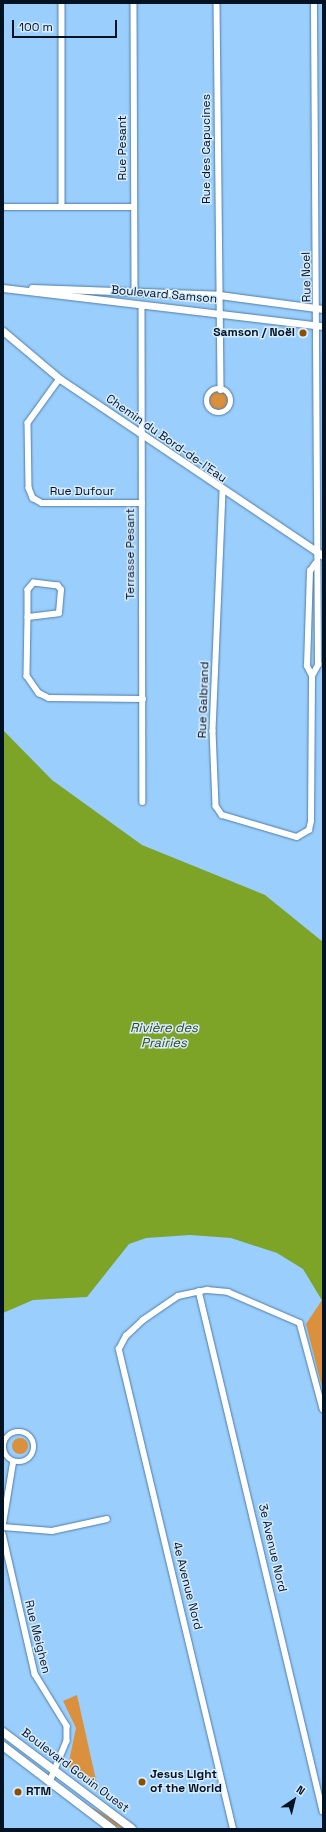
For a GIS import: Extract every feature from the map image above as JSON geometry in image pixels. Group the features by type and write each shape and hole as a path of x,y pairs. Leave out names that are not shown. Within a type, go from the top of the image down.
{"main road":[{"name":"Boulevard Gouin Ouest","path":"3,1732 132,1829"},
{"name":"Boulevard Gouin Ouest","path":"3,1746 112,1829"}],"street":[{"path":"62,3 62,207"},
{"name":"Rue Pesant","path":"134,3 135,292"},
{"name":"Rue des Capucines","path":"217,3 221,390"},
{"name":"Rue Noel","path":"314,3 321,308 320,436 315,564"},
{"path":"3,207 134,207"},
{"name":"Boulevard Samson","path":"3,288 219,295 321,308"},
{"name":"Boulevard Samson","path":"3,288 142,305 220,311 321,325"},
{"name":"Terrasse Pesant","path":"142,305 143,802"},
{"name":"Chemin du Bord-de-l'Eau","path":"3,331 60,379 223,492 323,556"},
{"name":"Rue Dufour","path":"60,379 28,423 29,488 33,498 42,503 142,503"},
{"path":"221,390 229,395 230,406 222,413 214,413 207,400 211,392 221,390"},
{"name":"Rue Galbrand","path":"223,492 213,731 216,806 222,815 297,837 309,830 312,676"},
{"path":"312,676 318,665 318,572 315,564"},
{"path":"312,676 307,666 310,571 315,564"},
{"path":"28,617 59,613 61,590 58,586 29,586 28,617 27,676 39,694 49,698 143,699"},
{"path":"199,1291 236,1295 294,1319 303,1326 323,1407"},
{"name":"4e Avenue Nord","path":"199,1291 168,1301 126,1336 119,1349 233,1829"},
{"name":"3e Avenue Nord","path":"199,1291 323,1810"},
{"path":"3,1524 13,1463 5,1449 6,1440 17,1431 26,1433 33,1440 34,1450 28,1459 13,1463"},
{"path":"3,1527 52,1531 107,1520"},
{"name":"Rue Meighen","path":"3,1534 34,1674 67,1726 67,1741 50,1782"}],"shaded area":[{"path":"219,389 224,390 230,396 230,406 224,412 219,413 214,412 208,406 207,401 208,396 214,390"},
{"path":"322,1300 323,1302 323,1391 306,1324"},
{"path":"17,1438 23,1438 28,1443 26,1452 23,1454 17,1454 12,1449 12,1443"},
{"path":"77,1695 98,1789 97,1791 68,1766 76,1728 63,1701"},
{"path":"88,1805 114,1820 125,1829 120,1829"}],"water":[{"name":"Rivière des Prairies","path":"3,730 52,780 142,845 265,895 323,942 323,1302 303,1269 277,1253 231,1238 190,1235 146,1238 129,1244 87,1297 33,1300 3,1313"}],"place":[{"name":"Samson / Noël","path":"303,333"},
{"name":"Jesus Light of the World","path":"142,1782"},
{"name":"RTM","path":"18,1792"}]}
